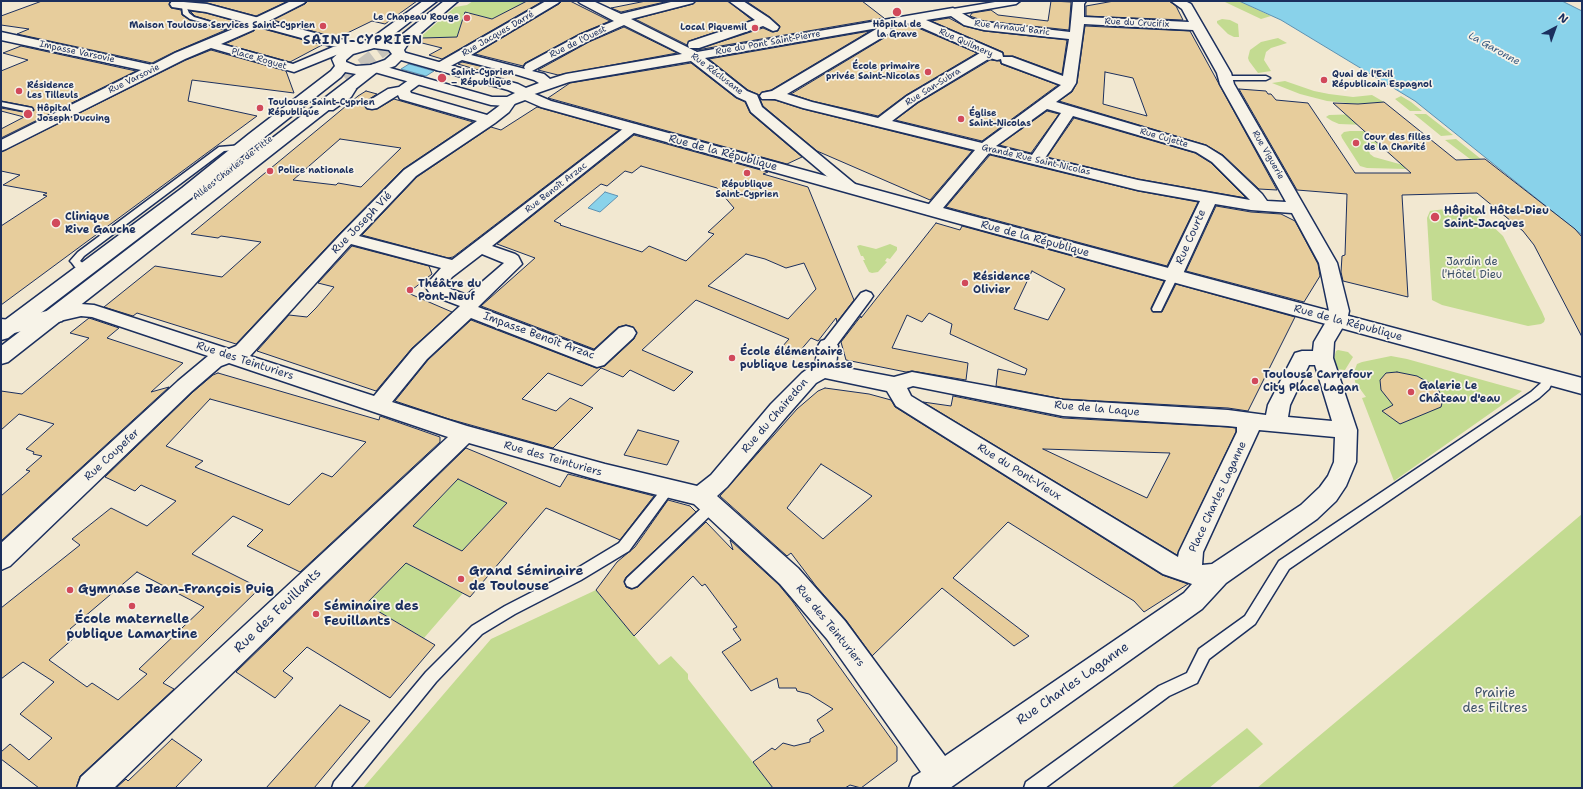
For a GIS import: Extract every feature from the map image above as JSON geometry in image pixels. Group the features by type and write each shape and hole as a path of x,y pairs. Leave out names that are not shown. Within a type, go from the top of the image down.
{"main road":[{"path":"1,357 128,259 348,62 431,1"},
{"path":"374,68 390,63 397,45 438,1"},
{"path":"397,45 444,1"},
{"path":"397,45 452,1"},
{"path":"175,4 197,13 336,43 348,62"},
{"path":"253,24 348,62 491,100 509,102 523,94"},
{"name":"Rue de la République","path":"348,62 386,45 397,45 441,67 513,87 538,102 1173,276 1582,386"},
{"name":"Allées Charles de Fitte","path":"4,329 86,270 212,173 336,74 348,62"},
{"name":"Allées Charles de Fitte","path":"212,173 234,160 348,62"},
{"path":"4,329 55,316"}],"street":[{"name":"Rue Varsovie","path":"1,146 55,116 300,1"},
{"name":"Rue Jacques Darré","path":"441,67 554,1"},
{"name":"Rue Réclusane","path":"584,1 687,52 742,94 752,98 756,109 849,187"},
{"name":"Rue de l'Ouest","path":"532,67 584,38 623,19 689,1"},
{"path":"735,1 789,39"},
{"name":"Rue du Pont Saint-Pierre","path":"523,94 566,78 687,52 789,39 1016,1"},
{"name":"Rue Viguerie","path":"1177,1 1187,7 1226,78 1231,90 1328,263 1338,311 1337,320"},
{"path":"932,210 985,148 1066,88 1069,83 1078,20 1079,2"},
{"name":"Rue Arnaud Baric","path":"953,12 968,22 984,26 1075,36"},
{"name":"Rue Quilmery","path":"913,19 997,56 1069,83"},
{"name":"Rue du Crucifix","path":"1078,20 1197,26"},
{"path":"687,52 765,21"},
{"path":"752,98 776,95 884,31 885,29 881,24"},
{"name":"Impasse Varsovie","path":"1,36 153,69"},
{"name":"Place Roguet","path":"215,42 215,45 218,47 290,67 348,62"},
{"path":"461,56 539,77 549,84"},
{"name":"Rue San-Subra","path":"880,123 912,99 997,56"},
{"path":"372,105 393,92 403,90 418,80"},
{"path":"403,90 405,96 490,120"},
{"name":"Grande Rue Saint-Nicolas","path":"776,95 808,105 880,123 1138,185 1262,206 1298,208"},
{"name":"Rue Joseph Vié","path":"226,356 243,351 347,238 410,173 490,120 509,102"},
{"name":"Rue Cujette","path":"1046,104 1201,149 1217,159 1256,197 1262,206"},
{"path":"1036,160 1070,111"},
{"name":"Rue Benoît Arzac","path":"469,306 438,291 434,286 436,281 633,128"},
{"name":"Rue Courte","path":"1173,276 1209,198"},
{"path":"347,238 454,266"},
{"path":"378,405 420,354 513,264 512,260 509,258 479,247"},
{"path":"866,296 828,346 825,371 895,385"},
{"name":"Impasse Benoît Arzac","path":"469,306 597,360 626,333"},
{"name":"Rue des Teinturiers","path":"55,316 81,310 94,311 151,329 226,356 243,359 465,434 707,501 789,576 836,630 933,782"},
{"path":"1216,575 1309,512 1328,494 1338,480 1345,462 1346,430 1323,358 1324,342 1337,320"},
{"name":"Rue Coupefer","path":"1,559 185,386 214,360 226,356"},
{"path":"1323,358 1302,358 1279,405 1277,415 1279,424 1346,430"},
{"name":"Rue du Chairedon","path":"707,501 719,481 809,378 816,372 825,371"},
{"name":"Rue de la Laque","path":"895,385 912,379 1063,408 1228,418 1279,424"},
{"name":"Rue du Pont-Vieux","path":"895,385 903,401 1172,566 1189,573 1202,576 1216,575"},
{"name":"Place Charles Laganne","path":"1189,573 1191,552 1248,432 1247,421"},
{"name":"Rue des Feuillants","path":"92,788 465,434"},
{"name":"Rue Charles Laganne","path":"933,782 1193,601 1216,575"}],"lane":[{"path":"175,4 192,18 225,27"},
{"path":"330,108 348,95 352,89 348,62"},
{"path":"1226,78 1266,78"},
{"path":"1,104 29,110"},
{"path":"86,270 75,261 82,254 222,149 243,147"},
{"path":"194,171 212,173"},
{"path":"1157,309 1173,276"},
{"path":"1032,788 1164,691 1192,678 1204,654 1250,620 1284,565 1535,395 1545,386 1550,377"},
{"path":"340,788 431,677 477,630 510,610 576,576 624,547 668,489"},
{"path":"632,582 707,501"}],"green space":[{"path":"473,1 529,1 541,4 528,11 514,8 492,19 465,12 457,37 446,46 417,40 455,7 467,5"},
{"path":"1239,1 1271,16 1261,19 1225,2"},
{"path":"1222,19 1230,20 1238,24 1239,37 1234,37 1228,34 1217,23 1217,21"},
{"path":"1278,38 1287,43 1271,48 1266,52 1264,60 1271,71 1258,73 1249,61 1248,58 1250,50 1261,42"},
{"path":"1285,81 1314,91 1329,94 1353,97 1372,95 1384,102 1358,104 1327,101 1300,94 1272,83"},
{"path":"1401,96 1422,111 1410,111 1395,99"},
{"path":"1360,114 1366,125 1339,124 1326,117 1329,115"},
{"path":"1414,114 1426,114 1453,135 1441,136"},
{"path":"1365,131 1383,148 1371,149 1369,151 1370,154 1374,157 1403,165 1406,169 1367,168 1360,166 1341,135 1344,132"},
{"path":"1456,139 1481,159 1470,159 1445,140"},
{"name":"Jardin de l'Hôtel Dieu","path":"1445,209 1470,213 1485,219 1503,236 1542,312 1545,319 1544,322 1541,324 1528,326 1442,305 1432,300 1427,218 1430,211"},
{"path":"890,244 897,247 897,250 890,259 887,258 885,261 887,262 878,272 869,272 863,260 865,260 863,256 861,256 857,246 860,245 876,249"},
{"path":"1336,351 1348,352 1353,357 1345,370 1335,369 1333,362"},
{"path":"1391,356 1407,359 1522,391 1394,481 1362,398 1366,397 1355,382 1354,372 1357,364"},
{"path":"458,479 507,503 462,551 413,526"},
{"name":"Prairie des Filtres","path":"1582,514 1582,788 1257,788 1411,659"},
{"path":"406,563 463,593 424,638 366,604"},
{"path":"596,590 659,665 671,656 688,674 688,679 773,788 363,788 491,639"},
{"path":"1247,728 1263,744 1209,788 1171,788"}],"water":[{"name":"La Garonne","path":"1239,1 1562,1 1582,11 1582,235 1415,101 1281,20"},
{"path":"409,64 434,71 426,76 401,69"},
{"path":"605,192 618,196 600,212 588,208"}],"building":[{"path":"42,1 170,1 169,5 171,8 181,10 182,15 190,20 225,30 229,27 195,16 190,11 206,13 242,23 152,63 17,34 29,29 1,25 1,16"},
{"path":"190,1 288,1 256,16 207,3"},
{"path":"308,1 417,1 385,24 372,21 337,38 273,20 305,4"},
{"path":"527,1 543,1 442,59 429,55 442,48 422,43 422,38 457,37 465,12 492,19"},
{"path":"562,1 570,1 610,21 579,34 525,63 523,66 475,54 559,4"},
{"path":"646,1 669,1 621,12 611,8"},
{"path":"696,1 728,1 752,20 689,41 687,45 635,19 693,4"},
{"path":"746,1 862,1 884,18 695,50 763,28 772,32 778,31 780,26 770,17"},
{"path":"1051,1 1071,2 1069,30 984,21 970,16 972,13 991,10 998,15 1048,21"},
{"path":"1114,1 1169,1 1176,6 1183,20 1086,16 1086,6"},
{"path":"949,18 964,26 984,31 1067,40 1062,74 1013,56 1004,56 1003,52 931,21"},
{"path":"911,25 977,53 906,95 878,116 812,101 791,94 889,35 892,28"},
{"path":"1085,26 1190,31 1277,190 1259,189 1223,155 1206,145 1059,101 1072,92 1077,83","holes":["1105,72 1133,78 1147,116 1103,104"]},
{"path":"256,27 322,45 290,62 225,44 254,31"},
{"path":"624,27 677,53 558,75 538,70 589,42"},
{"path":"870,31 771,90 762,92 759,95 748,90 709,59"},
{"path":"21,46 136,71 1,138 1,129 24,117 1,111 1,108 29,113 34,110 32,107 1,101 1,71 28,60 3,53"},
{"path":"211,50 286,71 294,93 192,80 188,101 257,116 1,305 1,226 47,196 43,195 47,193 3,185 20,175 1,171 1,152 186,60"},
{"path":"990,60 1000,61 1001,64 1058,85 982,141 895,120 918,103"},
{"path":"462,62 484,67 478,70 458,64"},
{"path":"691,63 736,98 745,102 750,113 802,157 787,164 548,98 570,83"},
{"path":"1239,89 1266,91 1276,100 1308,103 1355,173 1411,173 1333,103 1358,104 1384,102 1456,160 1485,159 1575,229 1582,237 1582,337 1534,245 1523,231 1477,193 1402,195 1408,297 1343,281 1341,272 1342,256 1345,255 1347,194 1297,190"},
{"path":"366,91 377,94 364,104 367,109 377,109 394,99 473,122 403,169 340,233 236,344 137,313 133,316 104,307 155,266 222,277 261,242 221,236 218,238 191,234","holes":["340,139 401,148 361,187 338,183 336,185 293,180"]},
{"path":"760,99 775,100 803,109 972,151 930,200 817,151 763,106"},
{"path":"537,107 619,130 453,257 448,258 362,235 417,177 491,127 501,130"},
{"path":"1047,111 1059,114 1031,153 999,145"},
{"path":"1074,118 1195,153 1211,163 1246,198 1138,179 1047,157"},
{"path":"634,135 768,172 763,174 808,187 854,300 837,322 836,318 818,341 811,338 799,352 781,348 789,339 696,300 642,350 693,372 674,391 630,370 623,377 601,368 582,386 548,373 522,399 556,411 570,398 593,408 553,448 449,419 395,401 428,360 471,320 596,368 605,366 634,339 637,332 633,327 626,325 618,327 594,349 481,306 535,258 497,244","holes":["641,166 717,188 734,208 708,232 714,234 686,261 649,246 642,252 560,225 561,224 554,221 601,184 607,186 625,171 632,173","746,254 765,259 786,268 804,263 816,289 788,319 708,286"]},
{"path":"990,155 1138,191 1198,202 1167,266 946,207"},
{"path":"1216,206 1251,212 1281,214 1295,221 1318,264 1320,276 1304,302 1186,271"},
{"path":"936,223 960,230 962,226 1164,281 1151,308 1153,312 1162,312 1176,284 1295,317 1248,411 1228,408 1063,399 996,386 998,369 1025,375 1027,369 950,334 952,324 929,313 922,322 907,315 892,348 968,363 966,380 912,371 906,372 846,360 841,342 861,316 861,318","holes":["1032,271 1065,289 1048,320 1014,309"]},
{"path":"352,246 429,266 432,274 408,293 452,312 412,348 376,391 257,351 289,315 307,317 316,308 334,287 318,283"},
{"path":"89,318 119,328 107,338 183,363 151,392 169,387 1,541 1,496 30,471 26,470 42,456 33,454 34,452 26,449 54,424 19,414 1,430 1,391 22,394 89,338 70,333"},
{"name":"Galerie Le Château d'eau","path":"1397,372 1417,376 1435,386 1443,399 1441,407 1400,424 1382,411 1393,405 1381,390 1380,380 1386,373"},
{"path":"218,373 379,420 380,416 440,437 440,442 300,572 247,546 263,530 233,516 192,554 260,588 163,683 174,689 80,776 76,788 39,788 1,759 1,752 10,744 29,760 52,738 20,714 54,682 23,662 1,679 1,608 80,545 72,539 111,508 147,526 176,501 141,485 135,491 105,477 193,392 213,375","holes":["210,399 366,442 332,477 322,473 289,505 195,467 203,461 166,446","137,572 204,607 139,669 147,674 118,700 92,683 87,687 49,660 75,637 70,629"]},
{"path":"825,388 869,394 891,400 895,407 1162,575 1188,584 1144,612 1134,601 1008,522 953,578 1029,636 1014,646 942,588 872,656 846,620 816,586 791,553 787,556 720,496 797,409 818,391","holes":["821,464 872,496 823,539 787,508"]},
{"path":"953,396 1063,418 1228,427 1236,428 1236,432 1177,555 923,402 951,406","holes":["1043,449 1170,453 1147,498"]},
{"path":"638,430 679,441 667,465 624,455"},
{"name":"Grand Séminaire de Toulouse","path":"466,448 560,487 568,474 654,496 620,540 546,508 470,597 406,563 366,604 435,645 390,698 307,647 283,671 293,678 275,698 236,672","holes":["458,479 507,503 462,551 413,526"]},
{"path":"668,500 690,506 696,512 626,577 624,581 626,587 631,589 638,587 706,522 733,550 730,540 779,585 793,602 897,747 897,761 861,788 850,785 845,788 773,788 753,762 772,748 775,750 783,743 794,746 810,742 810,739 824,731 817,720 833,709 809,694 797,691 796,688 779,688 777,678 751,691 722,652 741,640 733,629 737,627 705,584 702,586 693,576 634,636 596,590 617,562 635,547"},
{"path":"340,705 370,721 314,788 266,788"},
{"path":"172,739 202,760 175,788 116,788 126,779 128,781"}],"tunnel":[{"path":"345,78 398,38"}],"place":[{"name":"Hôpital de la Grave","path":"897,12"},
{"name":"Le Chapeau Rouge","path":"467,18"},
{"name":"Maison Toulouse Services Saint-Cyprien","path":"323,26"},
{"name":"Local Piquemil","path":"755,28"},
{"name":"École primaire privée Saint-Nicolas","path":"928,72"},
{"name":"Saint-Cyprien – République","path":"442,78"},
{"name":"Quai de l'Exil Républicain Espagnol","path":"1324,80"},
{"name":"Résidence Les Tilleuls","path":"19,91"},
{"name":"Toulouse Saint-Cyprien République","path":"260,108"},
{"name":"Hôpital Joseph Ducuing","path":"28,114"},
{"name":"Église Saint-Nicolas","path":"961,119"},
{"name":"Cour des filles de la Charité","path":"1356,143"},
{"name":"Police nationale","path":"270,171"},
{"name":"République Saint-Cyprien","path":"747,173"},
{"name":"Hôpital Hôtel-Dieu Saint-Jacques","path":"1435,217"},
{"name":"Clinique Rive Gauche","path":"56,223"},
{"name":"Résidence Olivier","path":"965,283"},
{"name":"Théâtre du Pont-Neuf","path":"410,290"},
{"name":"École élémentaire publique Lespinasse","path":"732,358"},
{"name":"Toulouse Carrefour City Place Lagan","path":"1255,381"},
{"name":"Galerie Le Château d'eau","path":"1411,392"},
{"name":"Grand Séminaire de Toulouse","path":"461,579"},
{"name":"Gymnase Jean-François Puig","path":"70,590"},
{"name":"École maternelle publique Lamartine","path":"132,606"},
{"name":"Séminaire des Feuillants","path":"316,614"}],"district":[{"name":"SAINT-CYPRIEN","path":"363,41"}]}
